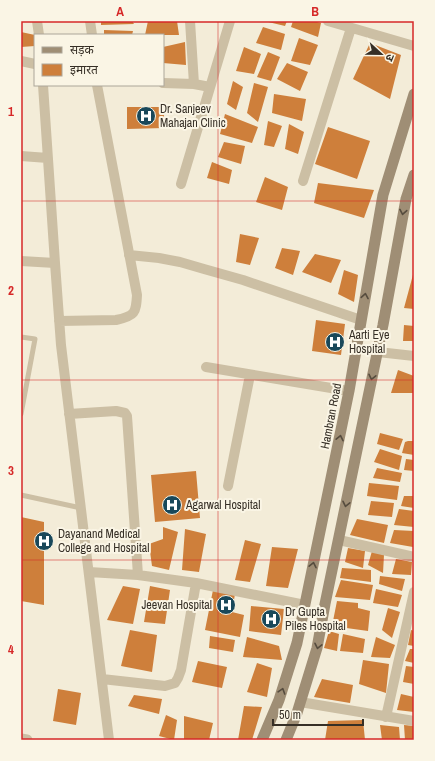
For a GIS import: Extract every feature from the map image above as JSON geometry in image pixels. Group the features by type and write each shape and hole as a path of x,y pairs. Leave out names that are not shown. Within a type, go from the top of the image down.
{"main road":[{"name":"Hambran Road","path":"262,740 279,700 297,643 349,391 383,195 414,94"},
{"path":"286,740 297,714 317,648 338,540 378,352 406,199 414,175"}],"street":[{"path":"37,21 39,34"},
{"path":"90,21 92,34"},
{"path":"190,21 194,84"},
{"path":"181,184 230,21"},
{"path":"328,21 414,46"},
{"path":"303,181 351,28"},
{"path":"21,61 34,64"},
{"path":"164,83 194,84 210,87"},
{"path":"46,86 48,158 59,321 109,740"},
{"path":"59,321 116,320 131,316 135,311 137,295 98,86"},
{"path":"21,156 48,158"},
{"path":"129,255 180,262 243,280 361,320"},
{"path":"21,261 55,263"},
{"path":"378,352 414,356"},
{"path":"206,367 349,391"},
{"path":"228,486 250,375"},
{"path":"69,414 116,411 125,413 127,416 138,576"},
{"path":"338,540 414,557"},
{"path":"89,572 196,583 305,604"},
{"path":"102,679 165,686 175,683 181,670 196,583"},
{"path":"386,717 414,592"},
{"path":"300,702 414,721"},
{"path":"21,739 27,740"}],"lane":[{"path":"21,337 35,340 22,399 21,414"},
{"path":"21,495 81,508"}],"building":[{"path":"101,21 132,21 134,24 101,25"},
{"path":"148,21 177,21 179,35 145,34"},
{"path":"264,21 287,21 285,26"},
{"path":"293,21 313,21 321,23 318,37 291,27"},
{"path":"263,27 285,34 281,50 256,43"},
{"path":"104,30 133,31 132,34 104,34"},
{"path":"21,32 34,35 34,46 21,47"},
{"path":"299,38 318,45 310,65 291,61"},
{"path":"185,42 186,65 164,63 164,47"},
{"path":"370,43 401,55 390,99 353,79"},
{"path":"244,47 261,54 254,74 236,71"},
{"path":"268,52 280,57 271,81 257,77"},
{"path":"287,63 308,72 300,91 277,79"},
{"path":"233,81 243,87 236,110 227,104"},
{"path":"254,83 268,87 258,122 247,113"},
{"path":"274,94 306,99 302,121 272,113"},
{"path":"127,107 164,107 164,128 127,129"},
{"path":"225,114 258,127 252,143 220,134"},
{"path":"268,121 282,126 274,147 264,145"},
{"path":"289,124 304,132 298,154 285,149"},
{"path":"328,127 370,141 357,179 315,164"},
{"path":"224,142 245,146 241,164 218,157"},
{"path":"212,162 232,170 229,184 207,178"},
{"path":"265,177 288,187 282,210 256,202"},
{"path":"318,183 374,190 364,218 314,203"},
{"path":"240,234 259,238 250,265 236,262"},
{"path":"282,248 300,251 293,275 275,268"},
{"path":"315,254 341,260 331,283 302,272"},
{"path":"344,270 358,275 354,302 338,294"},
{"path":"414,271 414,309 404,308"},
{"path":"316,320 345,324 341,355 312,351"},
{"path":"404,325 414,326 414,341 403,341"},
{"path":"398,370 414,376 414,393 391,393"},
{"path":"380,433 403,439 399,450 377,444"},
{"path":"414,441 414,455 402,453 405,442"},
{"path":"380,449 402,456 399,470 374,462"},
{"path":"406,459 414,460 414,471 404,470"},
{"path":"377,468 402,473 400,482 373,478"},
{"path":"196,471 200,518 155,522 151,475"},
{"path":"369,483 399,486 397,500 367,496"},
{"path":"404,496 414,496 414,508 401,506"},
{"path":"371,501 394,503 392,517 368,515"},
{"path":"399,509 414,511 414,527 394,525"},
{"path":"21,517 44,522 44,605 21,601"},
{"path":"357,519 388,525 384,543 350,535"},
{"path":"163,527 178,532 169,570 152,566 149,544 163,539"},
{"path":"185,529 206,534 199,572 182,570"},
{"path":"394,530 414,531 413,547 390,543"},
{"path":"245,540 261,544 250,582 235,580"},
{"path":"272,547 298,549 288,588 266,586"},
{"path":"348,548 365,551 363,568 345,562"},
{"path":"372,551 384,555 383,573 368,565"},
{"path":"396,559 412,562 411,575 392,574"},
{"path":"342,568 371,570 371,582 340,578"},
{"path":"380,576 405,579 402,591 379,584"},
{"path":"341,580 373,585 370,600 335,597"},
{"path":"123,586 140,589 133,624 107,620"},
{"path":"150,586 170,590 165,624 144,622"},
{"path":"376,589 402,595 398,607 373,603"},
{"path":"213,590 235,594 232,612 244,615 240,637 205,630"},
{"path":"337,601 358,603 358,608 370,611 368,631 332,626"},
{"path":"251,606 284,609 281,635 249,631"},
{"path":"388,608 400,612 392,638 382,630"},
{"path":"130,630 157,635 152,672 121,666"},
{"path":"411,630 414,631 414,646 408,645"},
{"path":"329,631 339,634 337,651 324,648"},
{"path":"343,634 365,639 363,653 340,651"},
{"path":"210,636 235,640 233,652 209,648"},
{"path":"247,637 279,646 282,660 243,657"},
{"path":"376,637 395,645 390,658 371,657"},
{"path":"410,649 414,649 414,663 405,661"},
{"path":"363,660 389,664 386,693 359,684"},
{"path":"198,661 227,667 222,688 192,682"},
{"path":"257,663 272,668 267,697 247,692"},
{"path":"406,666 414,667 414,684 403,682"},
{"path":"322,679 353,685 350,703 314,697"},
{"path":"58,689 81,693 76,725 53,721"},
{"path":"401,694 414,697 414,712 397,710"},
{"path":"134,695 162,699 159,714 128,706"},
{"path":"244,706 262,707 252,740 238,740"},
{"path":"166,715 177,720 174,740 159,736"},
{"path":"184,716 213,723 209,740 184,740"},
{"path":"363,720 365,740 325,740 328,721"},
{"path":"380,725 399,727 400,740 382,740"},
{"path":"404,725 414,726 414,740 405,740"}],"place":[{"name":"Dr. Sanjeev Mahajan Clinic","path":"146,116"},
{"name":"Aarti Eye Hospital","path":"335,342"},
{"name":"Agarwal Hospital","path":"172,505"},
{"name":"Dayanand Medical College and Hospital","path":"44,541"},
{"name":"Jeevan Hospital","path":"226,605"},
{"name":"Dr Gupta Piles Hospital","path":"271,619"}]}
